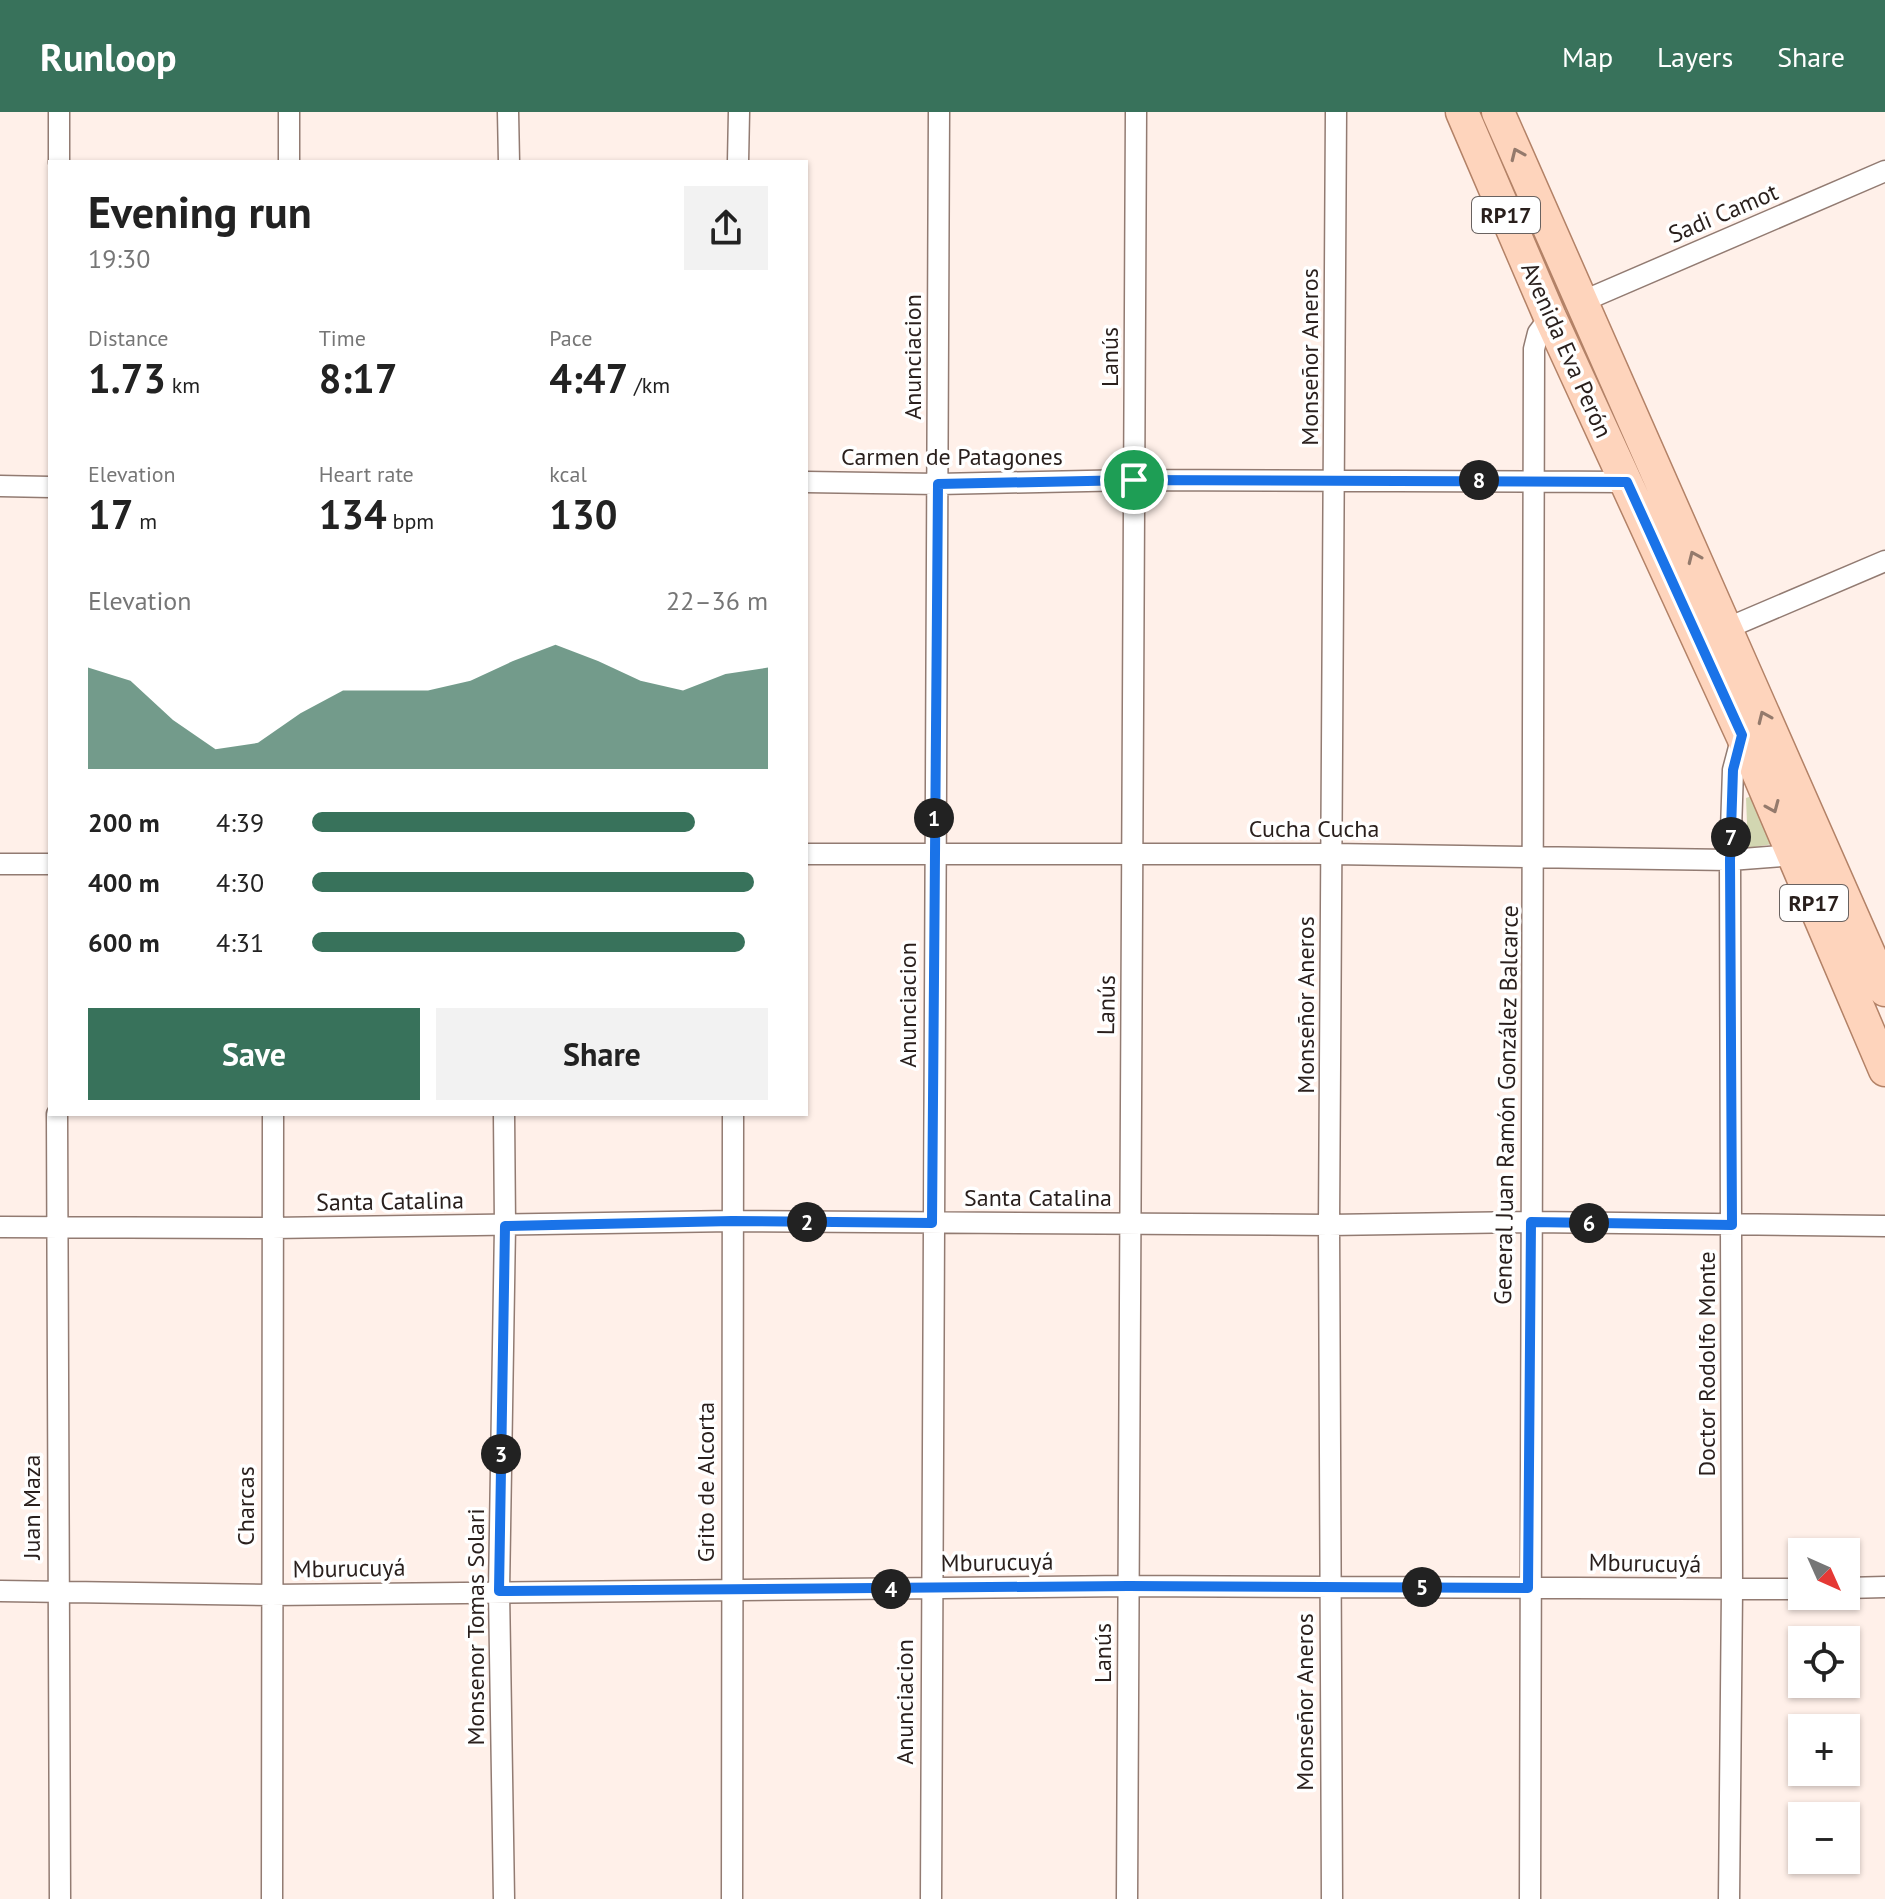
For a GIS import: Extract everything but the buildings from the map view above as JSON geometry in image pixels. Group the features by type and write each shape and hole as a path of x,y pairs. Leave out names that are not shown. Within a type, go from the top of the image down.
{"main road":[{"name":"Avenida Eva Perón","path":"1462,112 1550,317 1627,482 1713,634 1742,735 1805,845 1879,958 1885,990"},
{"name":"Avenida Eva Perón","path":"1498,112 1581,302 1713,634 1805,845 1885,1070"}],"street":[{"path":"59,112 59,160"},
{"path":"289,112 289,160"},
{"path":"508,112 509,160"},
{"path":"738,160 739,112"},
{"name":"Anunciacion","path":"931,1899 939,112"},
{"name":"Lanús","path":"1127,1899 1136,112"},
{"name":"Monseñor Aneros","path":"1332,1899 1329,1225 1336,112"},
{"name":"Sadi Camot","path":"1581,302 1885,171"},
{"name":"General Juan Ramón González Balcarce","path":"1530,1899 1528,1588 1535,857 1534,349 1538,333 1550,317"},
{"name":"Carmen de Patagones","path":"808,482 1627,482"},
{"path":"0,486 48,487"},
{"path":"1713,634 1885,561"},
{"name":"Doctor Rodolfo Monte","path":"1729,1899 1732,1590 1730,860 1733,770 1742,735"},
{"name":"Cucha Cucha","path":"808,854 1332,854 1730,860 1782,856 1805,845"},
{"path":"0,864 48,864"},
{"name":"Juan Maza","path":"57,1116 60,1899"},
{"name":"Charcas","path":"272,1899 273,1116"},
{"name":"Monsenor Tomas Solari","path":"504,1116 499,1591 504,1899"},
{"name":"Grito de Alcorta","path":"732,1899 733,1116"},
{"name":"Santa Catalina","path":"0,1227 272,1228 732,1221 1329,1225 1531,1222 1885,1226"},
{"name":"Mburucuyá","path":"0,1591 271,1595 1128,1586 1788,1589"},
{"path":"1860,1588 1885,1587"}],"green space":[{"path":"1755,795 1773,844 1748,848 1746,798"}],"route":[{"path":"1134,480 1627,482 1742,735 1733,770 1730,860 1732,1225 1531,1222 1528,1588 1128,1586 499,1591 505,1226 732,1221 932,1223 938,484 1134,480"}]}
